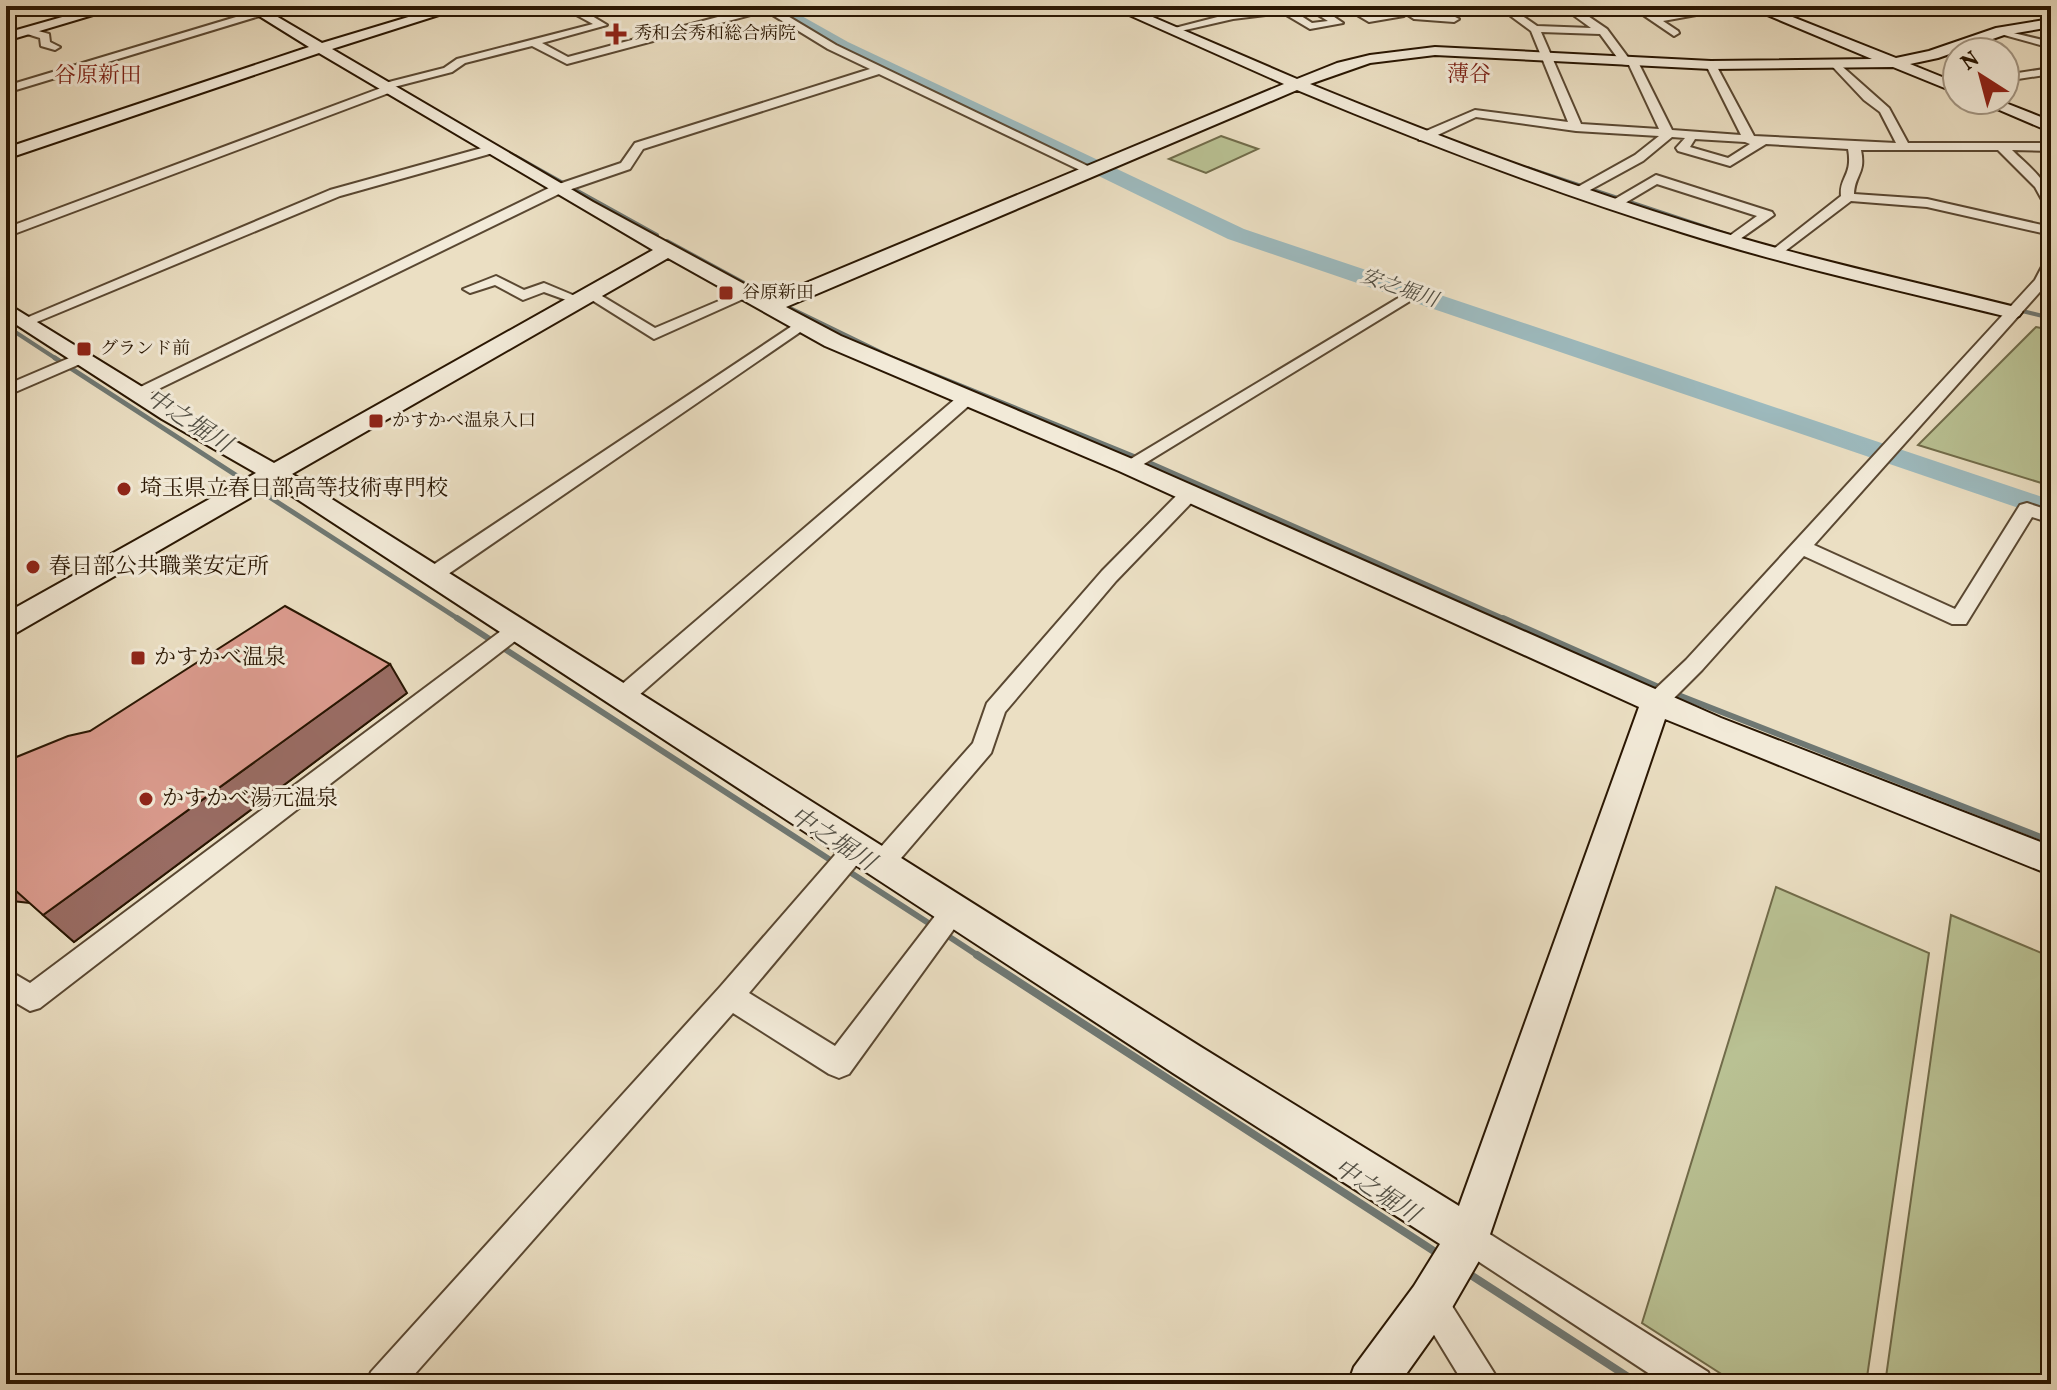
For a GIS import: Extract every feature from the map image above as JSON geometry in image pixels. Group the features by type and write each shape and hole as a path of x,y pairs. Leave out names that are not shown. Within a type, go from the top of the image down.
{"street":[{"path":"6,37 116,6"},
{"path":"6,90 260,11 311,6"},
{"path":"6,154 429,9 460,6"},
{"path":"6,233 387,87 448,70 461,61 602,25 574,10 583,6"},
{"path":"1116,6 1359,113 1579,192 1776,254 2014,310"},
{"path":"1172,30 1233,16 1319,6"},
{"path":"1347,6 1369,19 1399,16 1381,6"},
{"path":"1399,6 1418,17 1454,19 1426,6"},
{"path":"1502,6 1535,29 1576,127"},
{"path":"1615,6 1572,10 1603,31 1629,62 1668,135"},
{"path":"1635,6 1674,33"},
{"path":"1653,19 1741,6"},
{"path":"1753,6 1941,80"},
{"path":"532,42 567,61 766,7 832,47 1090,170"},
{"path":"1285,10 1310,26 1338,23 1311,7"},
{"path":"260,11 489,150 801,325 967,398 1135,461 1189,494 2051,861"},
{"path":"470,289 496,280 523,296 544,287 586,297 654,334 756,301 1090,170 1342,66 1410,53 1548,55 1711,65 1894,63 1933,55 2001,31 2051,23"},
{"path":"1535,29 1603,31"},
{"path":"28,31 45,36 45,44 55,47"},
{"path":"2001,31 2051,45"},
{"path":"1836,64 1868,98 1885,110 1904,147"},
{"path":"1711,65 1756,140"},
{"path":"136,393 558,189 626,166 639,146 879,70"},
{"path":"2021,76 2051,71"},
{"path":"1423,137 1475,113 1576,127 1854,146 2051,147"},
{"path":"2021,115 2051,127"},
{"path":"1579,192 1639,158 1668,135"},
{"path":"1694,136 1682,148 1730,162 1756,140"},
{"path":"1848,197 1847,189 1858,167 1854,146"},
{"path":"2000,146 2040,185 2051,204"},
{"path":"27,321 335,193 489,150"},
{"path":"1615,203 1656,179 1767,215 1733,240"},
{"path":"1776,254 1848,197 1927,203 2051,231"},
{"path":"9,621 275,474 666,251"},
{"path":"1371,1384 1452,1267 1664,695 1802,547 2014,310 2046,282 2051,262"},
{"path":"1135,461 1405,298"},
{"path":"6,309 136,393 275,474 431,576 504,639 622,697 954,911 1452,1267 1696,1384"},
{"path":"431,576 801,325"},
{"path":"6,391 81,358"},
{"path":"622,697 967,398"},
{"path":"383,1384 730,996 868,856 983,747 995,709 1109,576 1189,494"},
{"path":"1802,547 1959,619 2027,509 2051,517"},
{"path":"6,981 30,999 504,639"},
{"path":"730,996 839,1064 954,911"},
{"path":"1452,1267 1484,1384"}],"green space":[{"path":"1221,136 1258,149 1206,173 1169,159"},
{"path":"2036,327 2051,330 2051,486 1918,445"},
{"path":"1776,887 1929,953 1866,1384 1737,1384 1642,1323"},
{"path":"1951,915 2051,957 2051,1384 1885,1384"}],"building":[{"name":"かすかべ湯元温泉","path":"285,606 390,664 43,915 6,882 6,764 68,736 90,731"}],"waterway":[{"name":"安之堀川","path":"773,6 842,45 1236,234 2051,510"},
{"path":"515,156 563,183"},
{"path":"1527,168 1729,235"},
{"path":"574,189 657,235"},
{"path":"667,241 772,298"},
{"path":"786,306 897,360"},
{"path":"2014,309 2051,318"},
{"name":"中之堀川","path":"6,326 58,360"},
{"name":"中之堀川","path":"55,358 248,483"},
{"path":"892,358 1150,463 1507,620"},
{"name":"中之堀川","path":"257,489 460,620"},
{"name":"中之堀川","path":"457,618 835,863"},
{"path":"1503,618 1663,689"},
{"path":"1673,693 2051,841"},
{"name":"中之堀川","path":"845,869 933,926"},
{"name":"中之堀川","path":"942,932 980,957"},
{"name":"中之堀川","path":"977,955 1440,1255"},
{"name":"中之堀川","path":"1466,1272 1639,1384"}],"place":[{"name":"秀和会秀和総合病院","path":"616,34"},
{"name":"谷原新田","path":"726,293"},
{"name":"グランド前","path":"84,349"},
{"name":"かすかべ温泉入口","path":"376,421"},
{"name":"埼玉県立春日部高等技術専門校","path":"124,489"},
{"name":"春日部公共職業安定所","path":"33,567"},
{"name":"かすかべ温泉","path":"138,658"},
{"name":"かすかべ湯元温泉","path":"146,799"}],"district":[{"name":"薄谷","path":"1469,75"},
{"name":"谷原新田","path":"98,76"}]}
